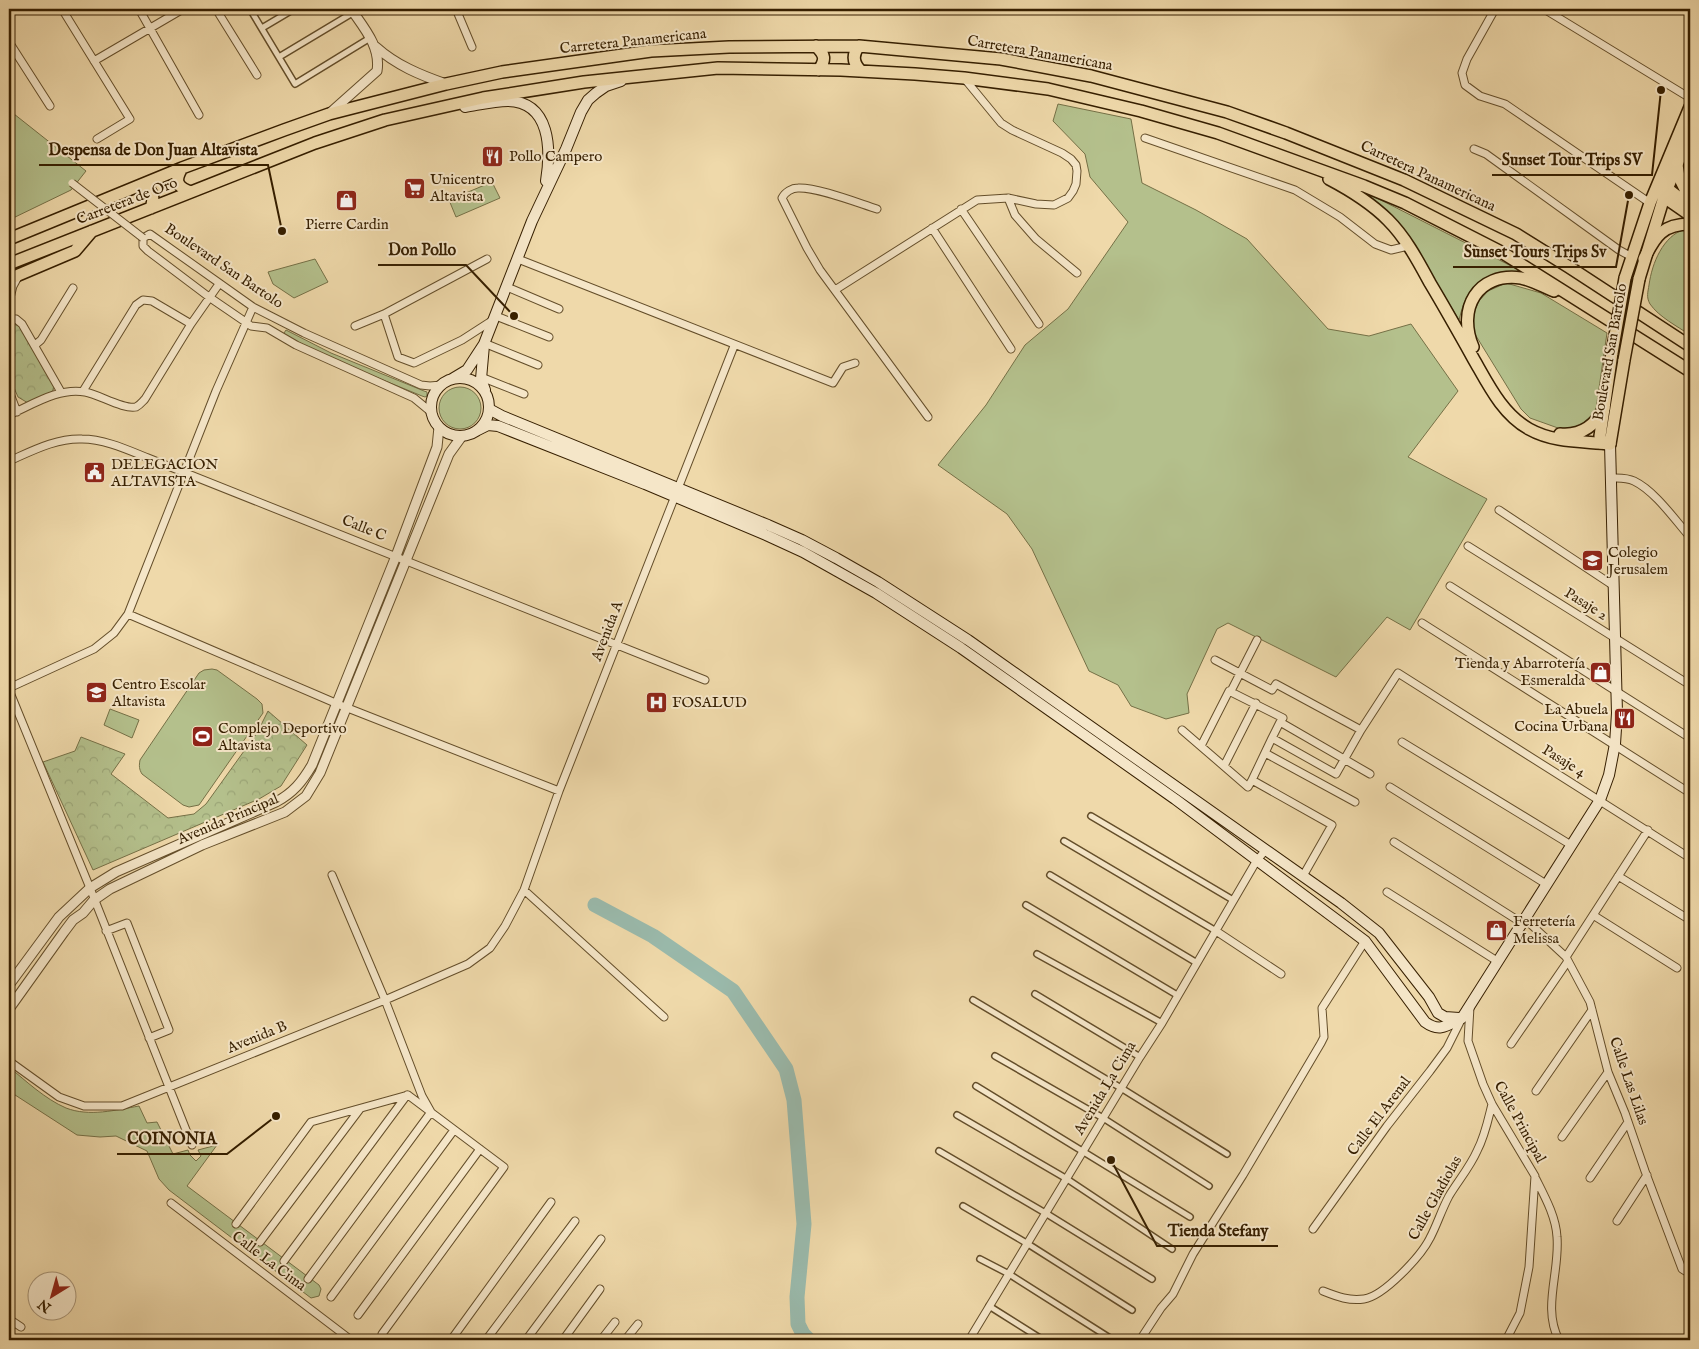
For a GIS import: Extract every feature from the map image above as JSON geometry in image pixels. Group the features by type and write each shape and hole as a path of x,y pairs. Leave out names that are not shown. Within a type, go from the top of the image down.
{"main road":[{"path":"816,46 824,56 825,61 819,70"},
{"name":"Carretera Panamericana","path":"329,114 446,84 502,72 651,51 728,47 859,46 1001,59 1091,76 1218,109 1404,180 1516,234 1690,346"},
{"path":"859,46 854,61 860,71"},
{"path":"407,114 483,98 549,87 718,68 860,71 964,78 1048,89 1182,122 1281,155 1364,186 1441,221 1503,253 1690,371"},
{"path":"661,73 617,82 596,93 588,100 544,192 485,341 467,370 441,385 433,396 431,412 439,427 453,435 462,436 488,424 498,426 802,540 878,582 1000,662 1265,851 1303,876 1379,933 1429,997 1438,1013 1445,1017 1462,1018"},
{"path":"407,114 508,101 529,108 540,120 548,135 549,160 544,192"},
{"path":"1661,190 1690,106"},
{"name":"Carretera de Oro","path":"9,239 182,168 329,114"},
{"name":"Carretera de Oro","path":"9,264 315,143 407,114"},
{"path":"1269,151 1274,129"},
{"path":"1661,190 1678,165 1690,132"},
{"path":"1281,155 1342,186 1363,199 1388,219 1408,246 1485,379 1509,413 1530,429 1548,438 1564,441 1605,440"},
{"path":"1678,165 1679,177 1690,199"},
{"path":"182,168 178,174 179,185 182,189 191,192"},
{"path":"130,189 142,185 148,188 154,197 150,208"},
{"name":"Boulevard San Bartolo","path":"1462,1018 1600,800 1608,775 1615,744 1618,693 1610,465 1605,440 1604,408 1625,278 1650,203 1661,190"},
{"name":"Boulevard San Bartolo","path":"1605,440 1624,360 1639,279 1661,190"},
{"path":"1661,190 1690,206"},
{"path":"1661,190 1690,215"},
{"path":"1644,259 1653,240 1662,231 1674,226 1690,224"},
{"path":"9,279 75,252 95,229"},
{"path":"1592,308 1521,278 1494,280 1479,289 1470,303 1467,312 1468,333 1472,345 1485,368 1510,405 1521,416 1538,428 1553,433 1605,440"},
{"path":"476,431 485,422 489,409 481,376 485,341"},
{"path":"452,379 471,380 486,395"},
{"path":"1570,435 1583,430 1597,421 1604,408"},
{"path":"489,409 803,552 876,593 961,648 1090,739 1365,941 1425,1022 1433,1028 1442,1027 1462,1018"}],"street":[{"path":"62,9 130,119 97,139"},
{"path":"139,9 199,115"},
{"path":"94,61 183,9"},
{"path":"216,9 257,75"},
{"path":"250,9 295,84 372,42"},
{"path":"262,28 294,9"},
{"path":"456,9 472,47"},
{"path":"1495,9 1462,73 1465,85 1480,96 1505,104 1650,203"},
{"path":"1544,9 1690,98"},
{"path":"279,57 355,10 379,60 377,72 329,114"},
{"path":"9,42 50,106"},
{"path":"372,42 386,56 418,74 446,84"},
{"path":"835,290 977,200 1008,198 1036,204 1054,205 1062,203 1068,198 1076,184 1076,164 1062,152 1051,149 1001,123 964,78"},
{"path":"1145,138 1295,190 1340,217 1375,244 1391,250 1408,246"},
{"path":"1474,149 1486,154 1619,250 1632,257"},
{"path":"72,184 143,238"},
{"path":"877,209 815,191 797,188 783,195 807,248 835,290 928,417"},
{"path":"1008,198 1015,215 1036,239 1077,273"},
{"path":"961,209 1039,324"},
{"path":"932,228 1011,349"},
{"name":"Boulevard San Bartolo","path":"431,412 414,398 296,345 267,328 251,326 148,251 143,246 143,238 150,234 218,284 253,307 284,324 421,384 430,386 441,385"},
{"path":"355,326 384,314 487,259"},
{"path":"518,259 734,346 833,383 843,367 855,362"},
{"path":"20,274 13,286 9,304 10,318 16,319 22,324 61,392"},
{"path":"9,415 61,392 83,392 124,406 133,408 139,406 145,400 190,324 218,284"},
{"path":"507,287 559,309"},
{"path":"35,345 41,340 73,288"},
{"path":"83,392 136,305 143,300 152,301 190,324"},
{"path":"192,1145 9,689 94,649 114,633 128,614 216,390 253,307"},
{"path":"384,314 398,357 414,363 462,340 495,317 549,337"},
{"path":"277,335 284,324"},
{"path":"462,340 485,341 538,365"},
{"name":"Avenida A","path":"505,926 524,890 559,792 734,346"},
{"path":"481,376 524,394"},
{"path":"9,391 17,412"},
{"name":"Avenida Principal","path":"9,985 59,917 90,888 116,872 287,796 303,780 312,765 396,556 437,447 439,427"},
{"name":"Avenida Principal","path":"9,1009 73,920 83,913 94,900 110,889 186,853 285,812 306,796 320,772 449,454 462,436"},
{"name":"Calle C","path":"9,461 54,443 83,438 107,443 396,556 704,680"},
{"path":"1610,478 1626,478 1640,484 1690,537"},
{"path":"1498,510 1614,586"},
{"name":"Pasaje 2","path":"1468,546 1690,685"},
{"path":"1450,586 1690,738"},
{"path":"128,614 347,707 559,792"},
{"path":"1422,624 1690,792"},
{"path":"1201,746 1257,640"},
{"path":"1215,660 1272,690 1276,684 1361,730 1336,774 1272,738"},
{"name":"Pasaje 4","path":"1361,730 1398,673 1690,858"},
{"path":"1182,730 1248,787 1283,718 1231,691"},
{"path":"1224,766 1256,703"},
{"path":"1280,722 1370,774"},
{"path":"1402,742 1570,845"},
{"path":"1265,753 1355,802"},
{"path":"1252,780 1332,825 1303,876"},
{"path":"1390,787 1546,884"},
{"path":"1091,816 1233,900"},
{"path":"1511,1044 1648,830"},
{"path":"1064,841 1216,931 1281,974"},
{"name":"Calle Las Lilas","path":"1394,842 1523,920 1567,959 1590,1002 1608,1072 1647,1176 1687,1271"},
{"name":"Avenida La Cima","path":"970,1340 1068,1179 1102,1118 1162,1024 1257,860 1265,851"},
{"path":"332,875 385,1000 424,1101 431,1112"},
{"path":"1050,875 1197,963"},
{"path":"1618,876 1690,920"},
{"path":"524,890 664,1017"},
{"path":"1387,892 1497,961"},
{"path":"1026,905 1177,996"},
{"path":"1594,915 1677,968"},
{"path":"106,931 127,923 169,1030 149,1038"},
{"name":"Avenida B","path":"9,1061 58,1097 84,1106 122,1106 385,1000 468,964 490,948 505,926"},
{"path":"1140,1340 1146,1337 1161,1308 1173,1294 1193,1254 1272,1127 1321,1043 1324,1037 1322,1008 1365,941"},
{"path":"1037,954 1162,1024"},
{"path":"1035,994 1140,1056"},
{"path":"973,1000 1227,1154"},
{"name":"Calle Principal","path":"1470,1006 1468,1041 1492,1104 1535,1176 1529,1267 1520,1313 1506,1340"},
{"path":"1536,1090 1592,1010"},
{"name":"Calle El Arenal","path":"1312,1228 1447,1048 1462,1018"},
{"path":"995,1056 1102,1118 1209,1186"},
{"path":"1562,1137 1608,1072"},
{"path":"976,1086 1190,1217"},
{"path":"382,1334 504,1167 408,1095"},
{"path":"236,1224 311,1122 408,1095"},
{"path":"284,1261 408,1095"},
{"name":"Calle Gladiolas","path":"1324,1291 1344,1299 1366,1299 1384,1288 1406,1270 1422,1252 1431,1237 1439,1214 1459,1178 1477,1152 1487,1128 1492,1104"},
{"path":"260,1242 360,1108"},
{"path":"308,1278 431,1112"},
{"path":"957,1115 1068,1179 1172,1248"},
{"path":"1590,1178 1628,1122"},
{"path":"331,1297 454,1130"},
{"path":"358,1315 480,1149"},
{"path":"940,1151 1152,1279"},
{"path":"1535,1176 1550,1209 1557,1236 1551,1305 1554,1330 1559,1340"},
{"path":"1617,1221 1647,1176"},
{"path":"450,1340 551,1202"},
{"name":"Calle La Cima","path":"171,1203 351,1340"},
{"path":"963,1206 1028,1244 1132,1310"},
{"path":"486,1340 575,1221"},
{"path":"526,1340 601,1239"},
{"path":"980,1259 1009,1274 1112,1340"},
{"path":"563,1340 600,1289"},
{"path":"990,1306 1043,1340"},
{"path":"9,1319 20,1327"},
{"path":"601,1340 615,1322"},
{"path":"625,1340 638,1324"}],"green space":[{"path":"1058,104 1131,119 1142,183 1196,210 1247,239 1328,329 1369,336 1411,324 1458,391 1408,457 1487,499 1410,630 1387,617 1336,677 1228,623 1217,629 1187,694 1189,713 1166,719 1131,706 1118,685 1089,671 1032,549 1007,514 938,465 986,405 1025,345 1068,309 1128,222 1090,177 1085,154 1053,121"},
{"path":"9,110 86,171 71,190 9,220"},
{"path":"492,182 500,198 456,217 449,200"},
{"path":"1365,192 1523,272 1499,275 1478,285 1467,297 1459,320 1428,269 1405,237 1393,221"},
{"path":"1685,229 1690,229 1690,335 1658,313 1650,304 1648,297 1653,268 1660,251 1671,238"},
{"path":"315,259 328,282 294,298 273,284 268,272"},
{"path":"1506,283 1541,293 1607,333 1595,416 1582,425 1558,428 1530,418 1521,409 1473,331 1473,314 1479,301 1488,291"},
{"path":"9,322 21,327 55,386 52,392 28,403 18,397 9,376"},
{"path":"286,330 331,353 427,392 427,396 422,396 329,358 287,336 284,333"},
{"path":"464,387 472,390 478,396 481,408 478,420 472,426 456,429 448,426 442,420 439,404 442,396 448,390"},
{"name":"Complejo Deportivo Altavista","path":"212,669 217,670 257,699 262,704 263,713 199,805 189,807 183,805 142,774 140,771 140,760 199,673"},
{"path":"110,709 139,720 132,738 104,725"},
{"path":"268,711 307,745 281,786 259,799 93,870 43,762 75,751 81,737 125,754 111,774 168,818 194,814 206,804 257,733"},
{"path":"9,1067 51,1100 75,1111 102,1112 139,1106 147,1123 157,1122 173,1154 188,1150 196,1161 201,1156 198,1150 217,1145 187,1186 319,1285 321,1289 319,1296 311,1298 169,1190 159,1179 147,1151 116,1136 77,1135 12,1093 9,1090"}],"waterway":[{"path":"595,905 653,936 733,991 786,1069 794,1100 804,1224 797,1297 798,1324 803,1334 809,1340"}],"place":[{"name":"Sunset Tour Trips SV","path":"1661,90"},
{"name":"Pollo Campero","path":"493,156"},
{"name":"Unicentro Altavista","path":"414,188"},
{"name":"Sunset Tours Trips Sv","path":"1629,195"},
{"name":"Pierre Cardin","path":"347,201"},
{"name":"Despensa de Don Juan Altavista","path":"282,231"},
{"name":"Don Pollo","path":"514,316"},
{"name":"DELEGACION ALTAVISTA","path":"95,473"},
{"name":"Colegio Jerusalem","path":"1592,561"},
{"name":"Tienda y Abarrotería Esmeralda","path":"1601,672"},
{"name":"Centro Escolar Altavista","path":"96,693"},
{"name":"FOSALUD","path":"656,702"},
{"name":"La Abuela Cocina Urbana","path":"1624,718"},
{"name":"Complejo Deportivo Altavista","path":"202,737"},
{"name":"Ferretería Melissa","path":"1497,930"},
{"name":"COINONIA","path":"276,1116"},
{"name":"Tienda Stefany","path":"1111,1160"}]}
